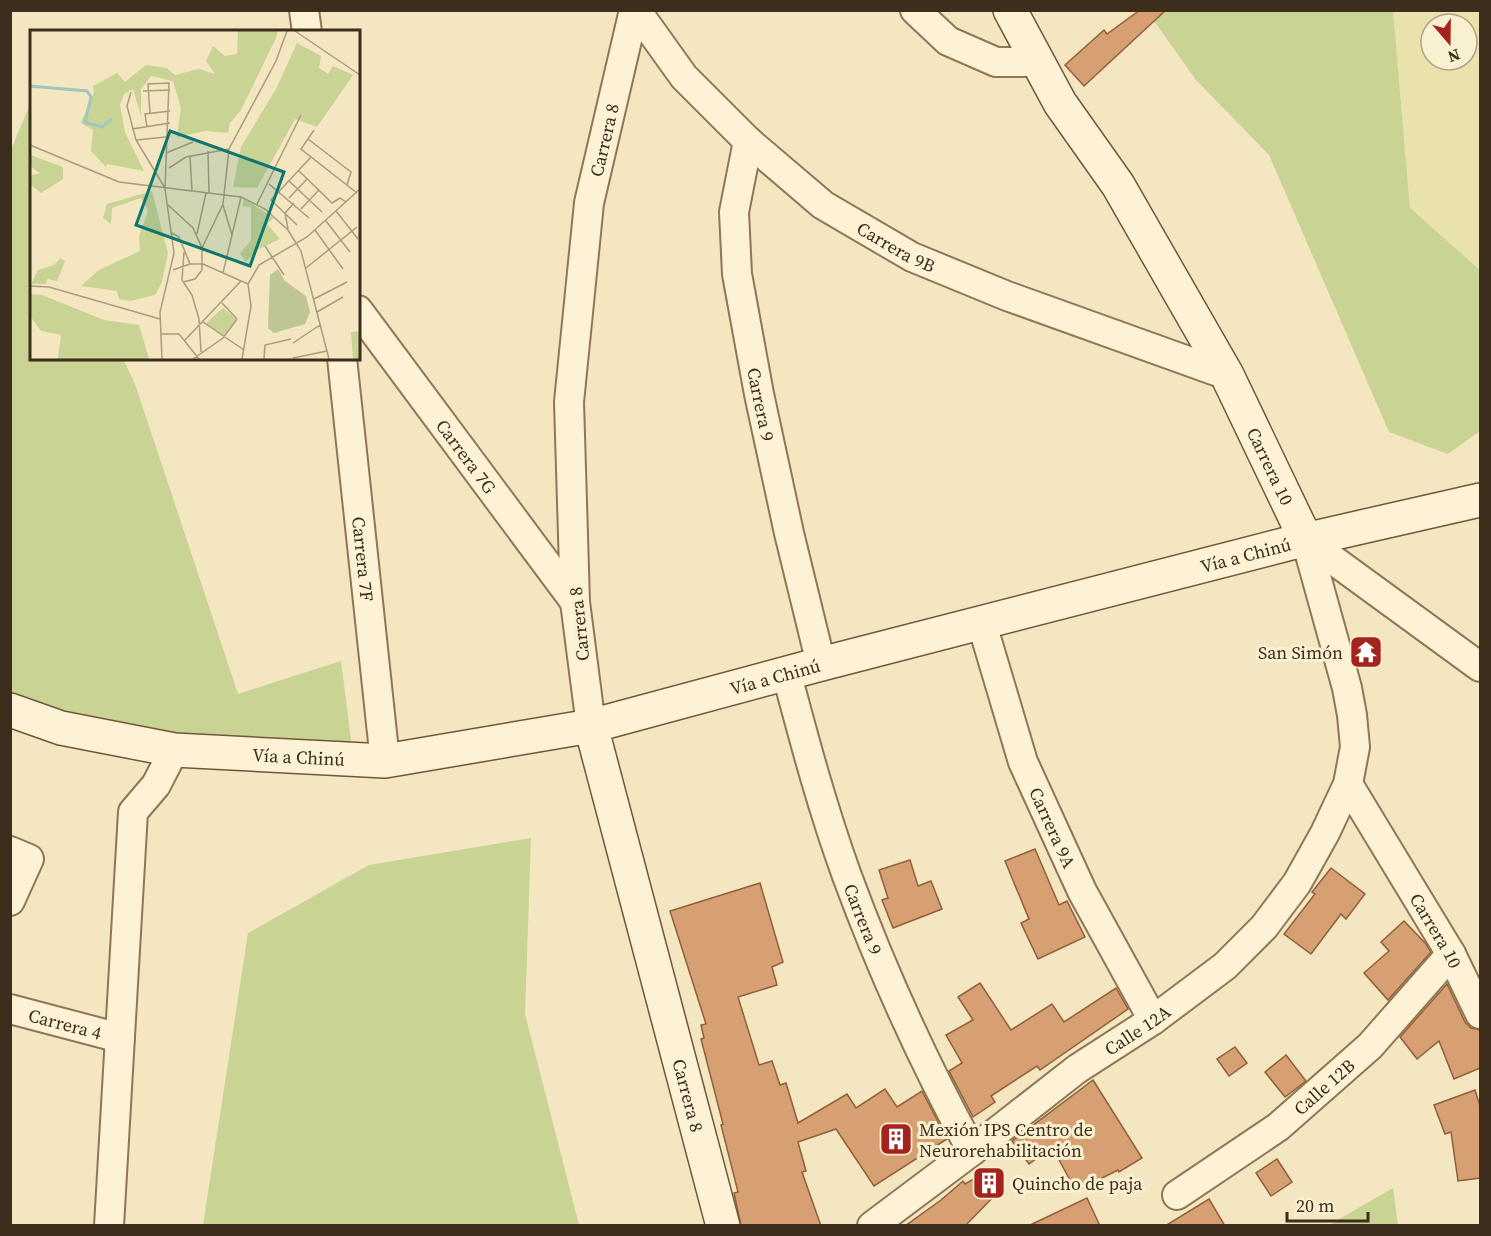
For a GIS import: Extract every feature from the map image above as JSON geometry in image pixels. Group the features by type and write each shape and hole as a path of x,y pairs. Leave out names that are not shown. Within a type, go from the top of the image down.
{"main road":[{"name":"Carrera 10","path":"1010,10 1060,103 1118,185 1227,375 1306,540"},
{"name":"Vía a Chinú","path":"10,710 61,728 174,750 386,761 591,726 787,675 820,664 1306,540 1480,500"},
{"name":"Carrera 8","path":"591,726 723,1226"}],"street":[{"path":"304,10 307,30"},
{"name":"Carrera 9B","path":"635,10 684,77 748,141 823,205 912,257 1007,296 1227,375"},
{"name":"Carrera 8","path":"591,726 574,602 569,402 589,203 635,10"},
{"path":"915,10 948,41 996,62 1038,62"},
{"name":"Carrera 9","path":"748,141 734,212 737,274 759,394 820,664"},
{"name":"Carrera 7G","path":"360,313 574,602"},
{"name":"Carrera 7F","path":"342,360 386,761"},
{"path":"1306,540 1480,668"},
{"name":"Carrera 10","path":"1306,540 1347,688 1352,715 1355,747 1348,784 1451,954 1480,1014"},
{"name":"Carrera 9A","path":"982,624 1023,762 1082,891 1153,1020"},
{"name":"Carrera 9","path":"787,675 815,781 847,876 884,970 916,1041 972,1151"},
{"path":"108,1226 133,812 156,785 174,750"},
{"name":"Calle 12A","path":"872,1226 1077,1069 1153,1020 1225,966 1264,927 1297,883 1325,833 1348,784"},
{"path":"10,902 20,855"},
{"name":"Calle 12B","path":"1177,1196 1278,1126 1370,1046 1451,954"},
{"name":"Carrera 4","path":"10,1008 120,1038"}],"shaded area":[{"path":"1393,11 1480,11 1480,270 1410,208"}],"green space":[{"path":"1147,11 1393,11 1410,208 1480,270 1480,431 1448,454 1389,432 1269,155 1196,80"},
{"path":"30,104 30,360 123,360 135,384 238,694 341,661 352,748 168,738 54,708 11,692 10,152"},
{"path":"531,838 525,1014 579,1225 203,1225 248,933 369,865"},
{"path":"1393,1188 1398,1225 1329,1225"}],"building":[{"path":"1140,10 1166,10 1084,86 1065,65 1104,30 1107,34"},
{"path":"1035,849 1059,905 1067,901 1085,937 1038,959 1021,923 1029,919 1005,861"},
{"path":"910,860 918,886 931,881 942,909 893,928 882,900 888,898 879,870"},
{"path":"1331,868 1365,894 1346,919 1341,914 1311,954 1284,934 1315,894 1312,892"},
{"path":"760,883 783,962 772,967 777,985 738,997 759,1065 772,1061 780,1085 786,1083 798,1123 847,1094 856,1108 885,1089 897,1107 922,1091 947,1139 874,1186 836,1129 798,1142 806,1171 802,1172 821,1226 741,1226 734,1193 738,1192 701,1039 704,1038 701,1025 706,1024 670,911"},
{"path":"1404,921 1431,952 1388,1000 1364,973 1389,951 1381,942"},
{"path":"980,983 1011,1030 1052,1004 1064,1022 1116,988 1128,1009 1040,1070 1037,1066 991,1096 995,1102 973,1117 949,1071 962,1063 946,1035 973,1020 958,997"},
{"path":"1447,984 1465,1022 1471,1028 1480,1030 1480,1068 1454,1079 1439,1041 1417,1059 1400,1037"},
{"path":"1235,1047 1247,1063 1229,1076 1217,1059"},
{"path":"1286,1055 1306,1081 1285,1097 1265,1072"},
{"path":"1093,1080 1142,1158 1119,1172 1118,1170 1076,1191 1052,1147 1029,1164 1012,1141"},
{"path":"1475,1090 1480,1106 1480,1178 1458,1181 1451,1132 1445,1134 1434,1105"},
{"path":"1277,1159 1292,1182 1271,1196 1256,1173"},
{"path":"988,1171 1004,1174 1001,1189 965,1226 905,1226 963,1181 965,1184"},
{"path":"1087,1198 1100,1226 1028,1226"},
{"path":"1209,1199 1225,1226 1165,1226"}],"place":[{"name":"San Simón","path":"1366,652"},
{"name":"Mexión IPS Centro de Neurorehabilitación","path":"896,1139"},
{"name":"Quincho de paja","path":"989,1183"}]}
